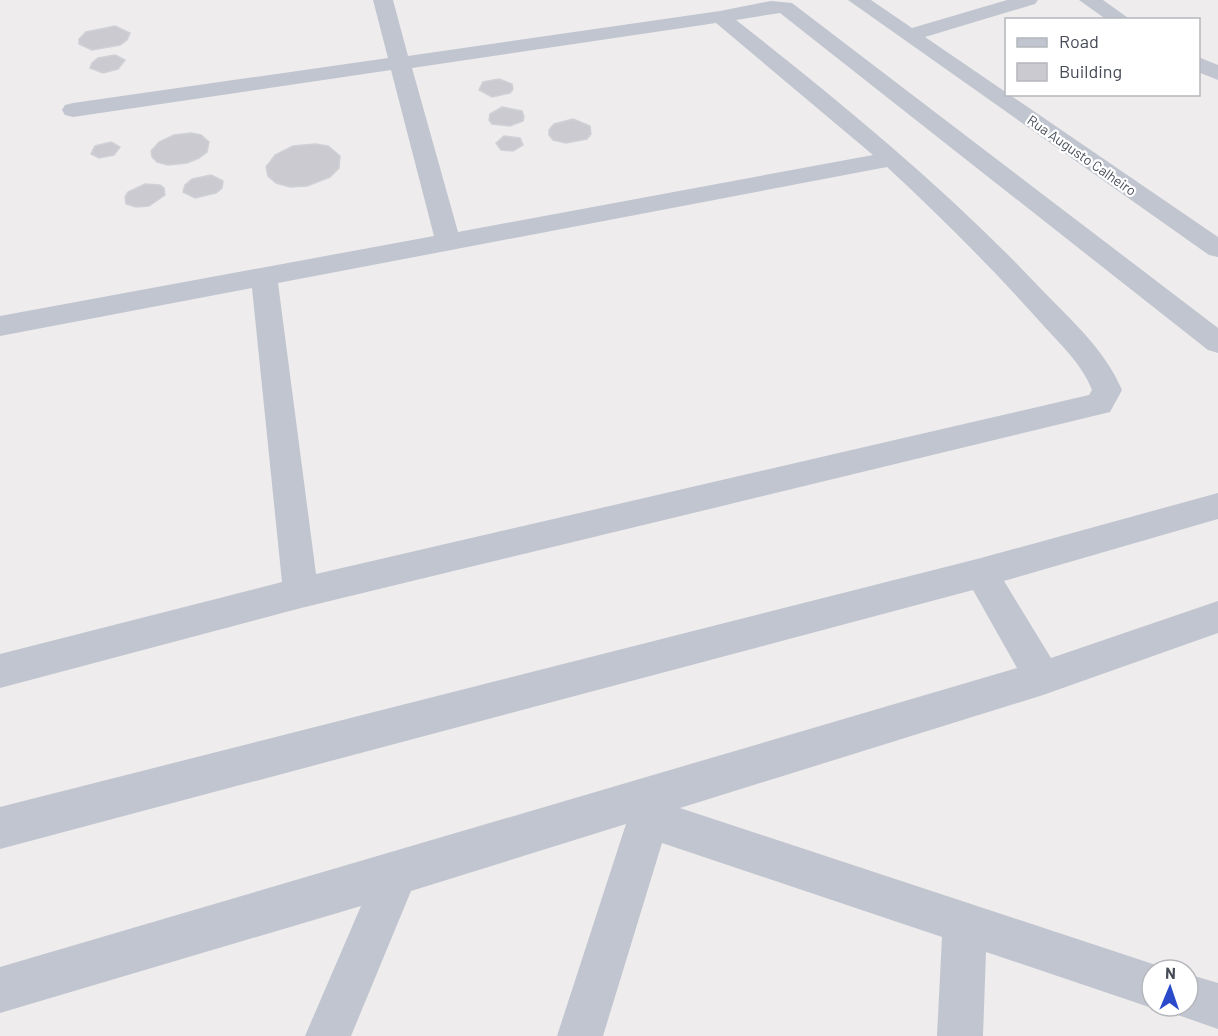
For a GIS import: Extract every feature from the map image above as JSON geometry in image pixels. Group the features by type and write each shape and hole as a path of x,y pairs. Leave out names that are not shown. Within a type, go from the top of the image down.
{"street":[{"path":"383,0 448,242"},
{"name":"Rua Augusto Calheiro","path":"858,0 1218,249"},
{"path":"909,35 1028,0"},
{"path":"1089,0 1119,18"},
{"path":"73,110 720,17 771,7 790,9 1218,343"},
{"path":"0,672 301,593 1099,404 1107,390 1099,370 1025,288 958,219 830,104 720,17"},
{"path":"1200,64 1218,75"},
{"path":"0,326 890,159"},
{"path":"264,275 301,593"},
{"path":"0,828 981,573 1218,506"},
{"path":"981,573 1043,678"},
{"path":"0,990 398,874 640,809 1043,678 1218,617"},
{"path":"640,809 965,923 1140,981"},
{"path":"580,1036 640,809"},
{"path":"328,1036 398,874"},
{"path":"960,1036 965,923"},
{"path":"1200,1001 1218,1006"}],"building":[{"path":"115,26 130,33 127,40 120,45 92,50 79,44 79,39 86,32"},
{"path":"115,55 125,60 118,69 103,73 90,68 98,58"},
{"path":"499,79 512,84 513,89 510,93 492,97 479,90 483,82"},
{"path":"502,107 522,111 523,121 510,126 492,124 489,120 490,114"},
{"path":"573,119 590,126 591,134 587,139 566,143 553,140 549,135 549,130 554,124"},
{"path":"191,133 201,135 209,142 207,152 199,158 187,163 168,165 157,162 152,157 151,151 159,142 174,135"},
{"path":"504,136 520,138 523,145 513,151 501,150 496,143"},
{"path":"111,142 120,147 114,155 99,158 91,154 95,146"},
{"path":"315,144 328,146 340,156 339,168 330,177 307,186 290,187 276,183 268,176 266,167 275,155 293,146"},
{"path":"211,175 223,181 222,188 216,193 195,198 183,192 185,185 192,179"},
{"path":"145,184 160,185 164,188 165,195 149,206 136,207 126,204 125,197 128,192"}]}
